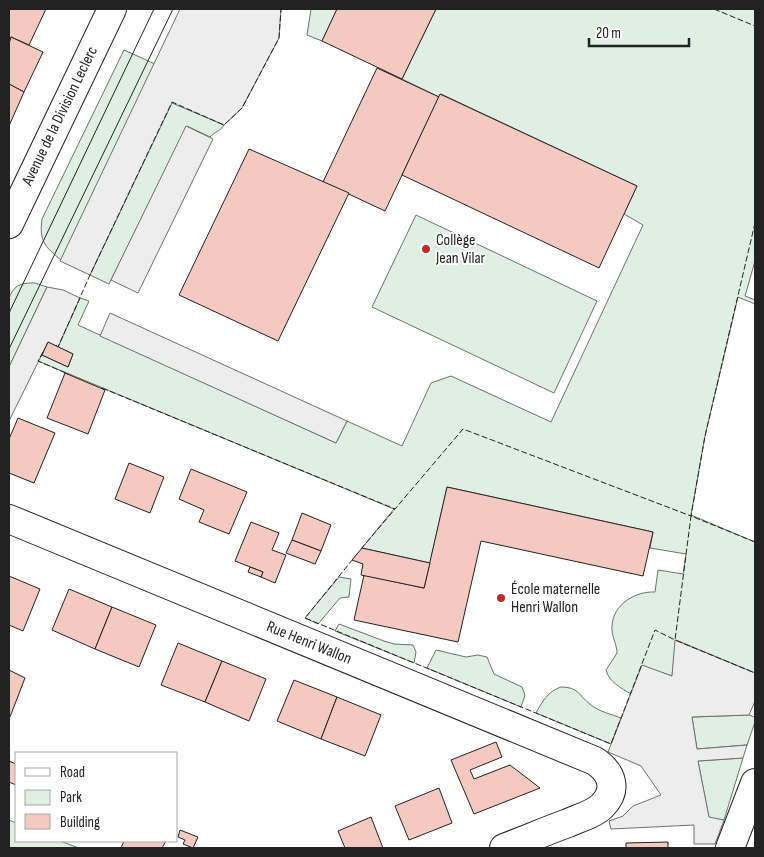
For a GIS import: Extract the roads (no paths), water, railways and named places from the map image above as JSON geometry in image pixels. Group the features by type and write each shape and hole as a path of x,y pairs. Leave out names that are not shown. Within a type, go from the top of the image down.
{"street":[{"name":"Avenue de la Division Leclerc","path":"9,224 112,9"},
{"name":"Rue Henri Wallon","path":"9,519 595,761 607,771 611,778 611,785 607,800 602,806 588,814 504,848"},
{"path":"730,848 755,783"}],"tram line":[{"path":"9,313 154,9"},
{"path":"9,349 173,9"}],"place":[{"name":"Collège Jean Vilar","path":"426,249"},
{"name":"École maternelle Henri Wallon","path":"501,598"}]}
